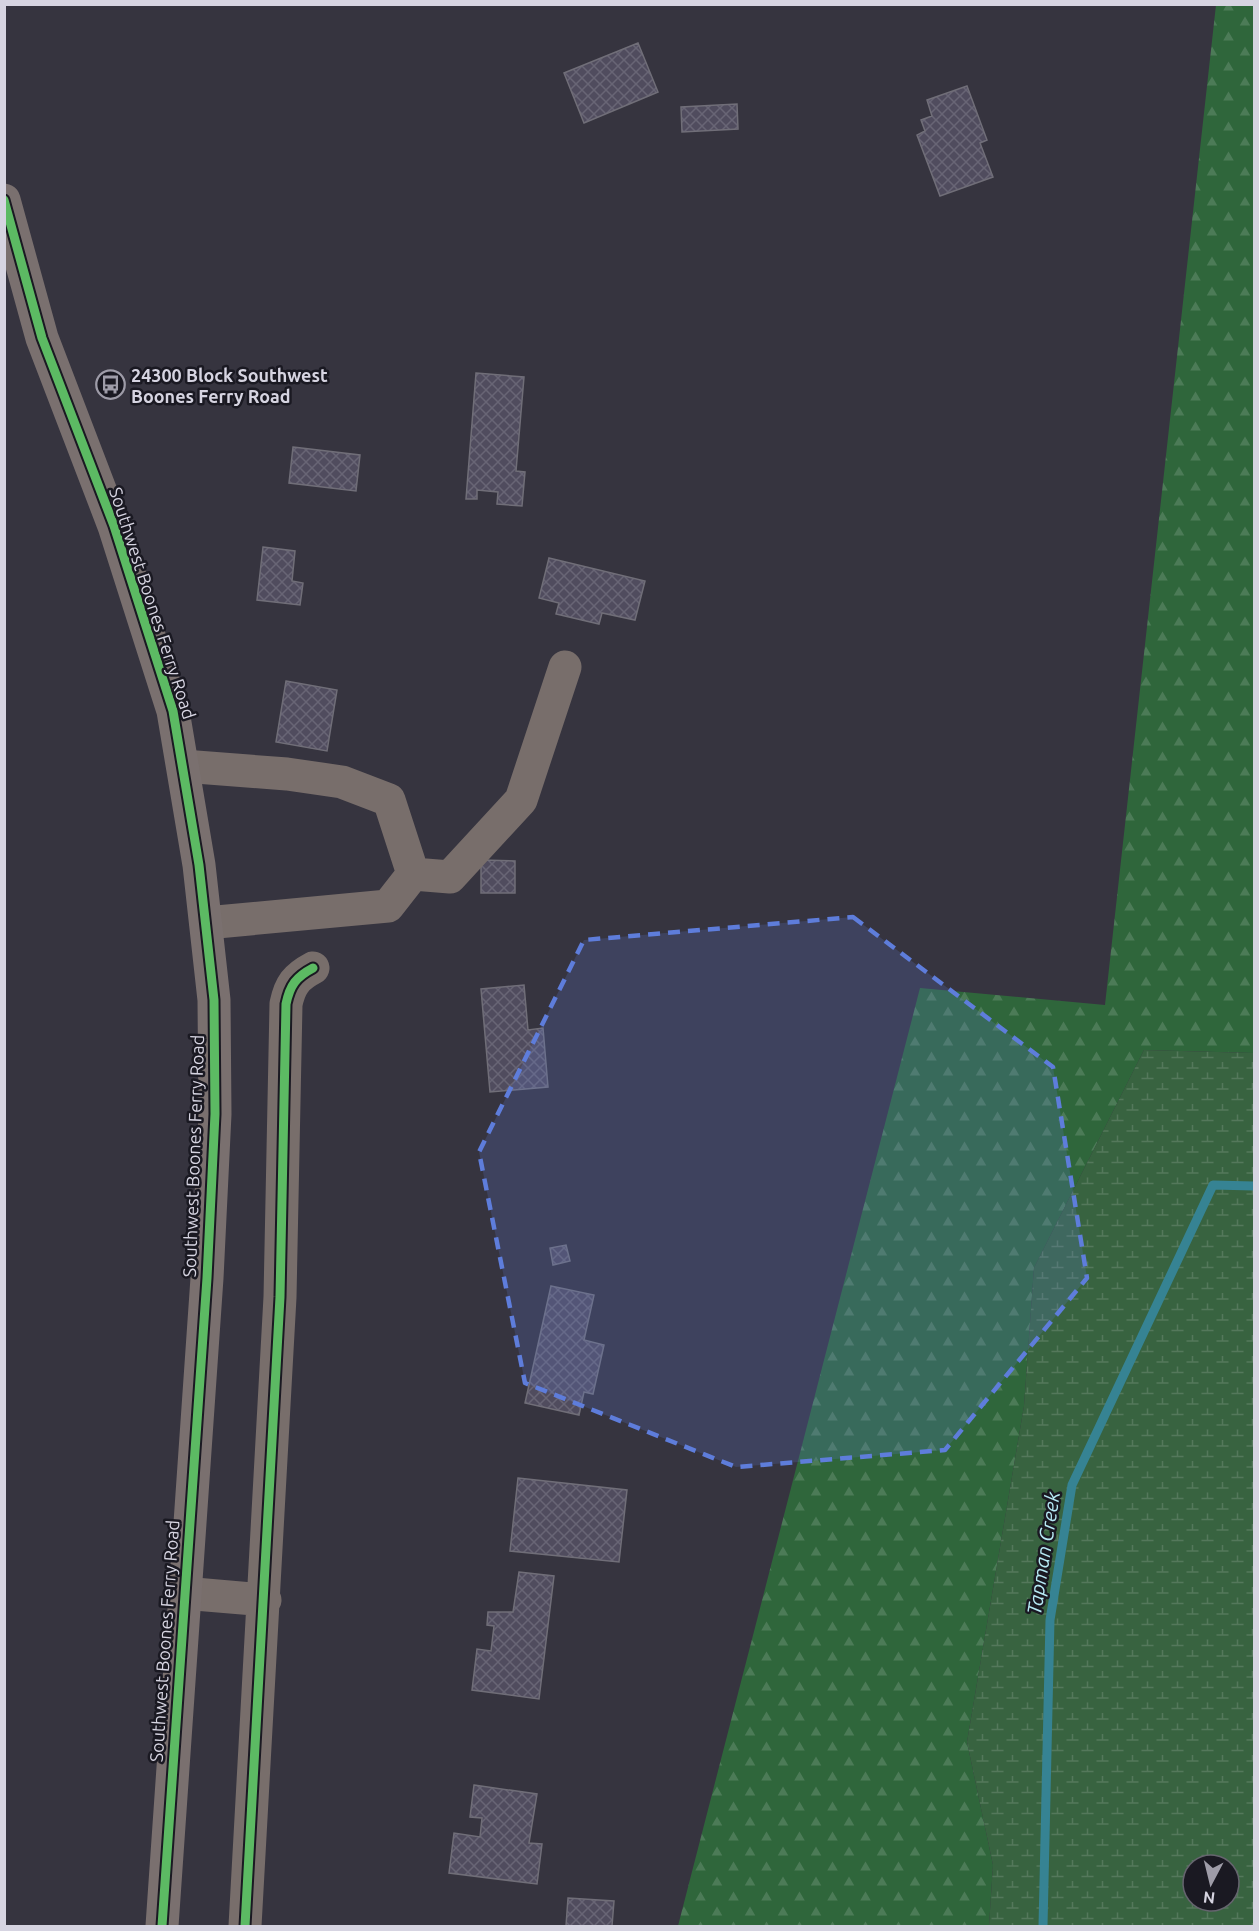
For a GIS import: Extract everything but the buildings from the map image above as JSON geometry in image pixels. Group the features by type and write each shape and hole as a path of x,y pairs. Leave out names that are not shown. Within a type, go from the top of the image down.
{"main road":[{"name":"Southwest Boones Ferry Road","path":"4,200 42,338 114,526 173,711 199,865 214,1000 215,1114 207,1278 183,1593 162,1926"}],"street":[{"path":"412,874 450,878 521,800 565,667"},
{"path":"183,766 287,774 342,782 389,800 412,874"},
{"path":"206,923 388,906 412,874"},
{"path":"245,1926 265,1600 280,1297 286,1004 289,988 298,976 313,968"},
{"name":"Southwest Boones Ferry Road","path":"183,1593 265,1600"}],"highlighted area":[{"path":"853,917 1053,1067 1087,1278 945,1450 736,1467 525,1383 479,1152 584,940"}],"green space":[{"path":"1216,5 1254,5 1254,1053 1144,1050 1034,1268 1024,1406 967,1742 993,1865 989,1926 678,1926 920,988 1105,1005"},
{"path":"1144,1050 1254,1053 1254,1926 989,1926 993,1865 967,1742 1024,1406 1034,1268"}],"waterway":[{"name":"Tapman Creek","path":"1043,1926 1050,1620 1072,1485 1213,1185 1254,1186"}],"cycle path":[{"path":"4,200 42,338 114,526 173,711 199,865 214,1000 215,1114 207,1278 162,1926"},
{"path":"245,1926 280,1297 286,1004 295,982 313,968"}],"place":[{"name":"24300 Block Southwest Boones Ferry Road","path":"110,385"}]}
